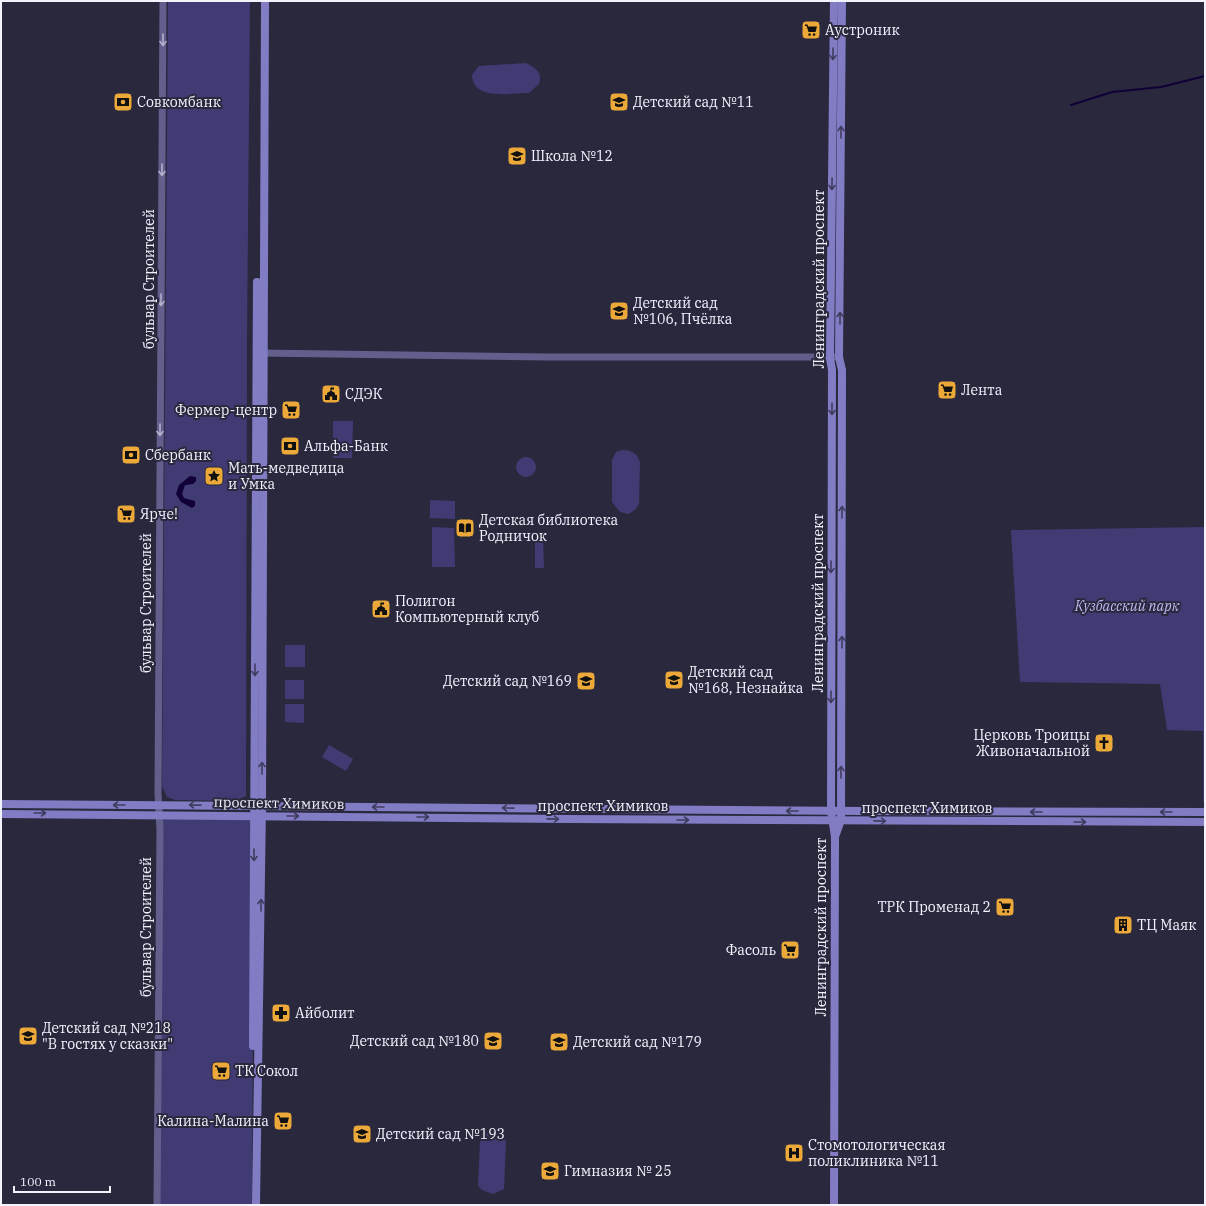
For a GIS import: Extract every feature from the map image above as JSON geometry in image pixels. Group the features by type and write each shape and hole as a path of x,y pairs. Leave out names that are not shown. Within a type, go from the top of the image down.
{"main road":[{"path":"256,1205 260,353 259,1"},
{"path":"260,353 265,1"},
{"name":"Ленинградский проспект","path":"834,1 830,358 832,370 830,811 835,837 834,1205"},
{"name":"Ленинградский проспект","path":"835,837 841,820 842,370 839,357 842,1"},
{"name":"проспект Химиков","path":"1,804 830,811 1205,812"},
{"name":"проспект Химиков","path":"1,814 1205,822"},
{"path":"252,1205 258,816"}],"street":[{"name":"бульвар Строителей","path":"158,1205 160,838 158,805 164,1"},
{"path":"260,353 277,355 548,357 839,357"}],"green space":[{"path":"168,1 250,1 247,339 246,796 235,801 175,800 167,797 162,786"},
{"path":"526,63 538,71 540,77 539,84 529,93 494,94 479,89 474,83 472,75 479,66"},
{"path":"333,421 353,421 352,458 333,458"},
{"path":"622,450 633,453 637,456 640,462 639,504 636,509 629,514 620,512 612,502 612,460 616,452"},
{"path":"526,457 533,460 536,467 533,474 526,477 519,474 516,467 519,460"},
{"path":"430,500 455,501 455,519 430,518"},
{"path":"432,527 454,528 455,567 432,567"},
{"name":"Кузбасский парк","path":"1205,527 1205,802 1203,802 1203,731 1167,730 1160,684 1020,682 1011,530"},
{"path":"535,538 543,538 544,568 535,568"},
{"path":"285,645 305,645 305,667 285,667"},
{"path":"285,680 304,680 304,699 285,699"},
{"path":"285,704 304,704 304,723 285,722"},
{"path":"329,745 353,759 346,771 322,757"},
{"path":"159,814 254,816 252,1205 157,1205"},
{"path":"493,1130 504,1136 506,1142 504,1189 493,1194 482,1190 478,1186 480,1140 484,1133"}],"shaded area":[{"path":"190,476 196,477 196,481 193,484 185,485 182,494 184,498 195,501 195,506 192,508 181,502 176,494 179,485"}],"waterway":[{"path":"1071,105 1112,92 1161,87 1205,76"}],"place":[{"name":"Аустроник","path":"811,30"},
{"name":"Совкомбанк","path":"123,102"},
{"name":"Детский сад №11","path":"619,102"},
{"name":"Школа №12","path":"517,156"},
{"name":"Детский сад №106, Пчёлка","path":"619,311"},
{"name":"Лента","path":"947,390"},
{"name":"СДЭК","path":"331,394"},
{"name":"Фермер-центр","path":"291,410"},
{"name":"Альфа-Банк","path":"290,446"},
{"name":"Сбербанк","path":"131,455"},
{"name":"Мать-медведица и Умка","path":"214,476"},
{"name":"Ярче!","path":"126,514"},
{"name":"Детская библиотека Родничок","path":"465,528"},
{"name":"Полигон Компьютерный клуб","path":"381,609"},
{"name":"Детский сад №168, Незнайка","path":"674,680"},
{"name":"Детский сад №169","path":"586,681"},
{"name":"Церковь Троицы Живоначальной","path":"1104,743"},
{"name":"ТРК Променад 2","path":"1005,907"},
{"name":"ТЦ Маяк","path":"1123,925"},
{"name":"Фасоль","path":"790,950"},
{"name":"Айболит","path":"281,1013"},
{"name":"Детский сад №218 \"В гостях у сказки\"","path":"28,1036"},
{"name":"Детский сад №180","path":"493,1041"},
{"name":"Детский сад №179","path":"559,1042"},
{"name":"ТК Сокол","path":"221,1071"},
{"name":"Калина-Малина","path":"283,1121"},
{"name":"Детский сад №193","path":"362,1134"},
{"name":"Стомотологическая поликлиника №11","path":"794,1153"},
{"name":"Гимназия № 25","path":"550,1171"}]}
